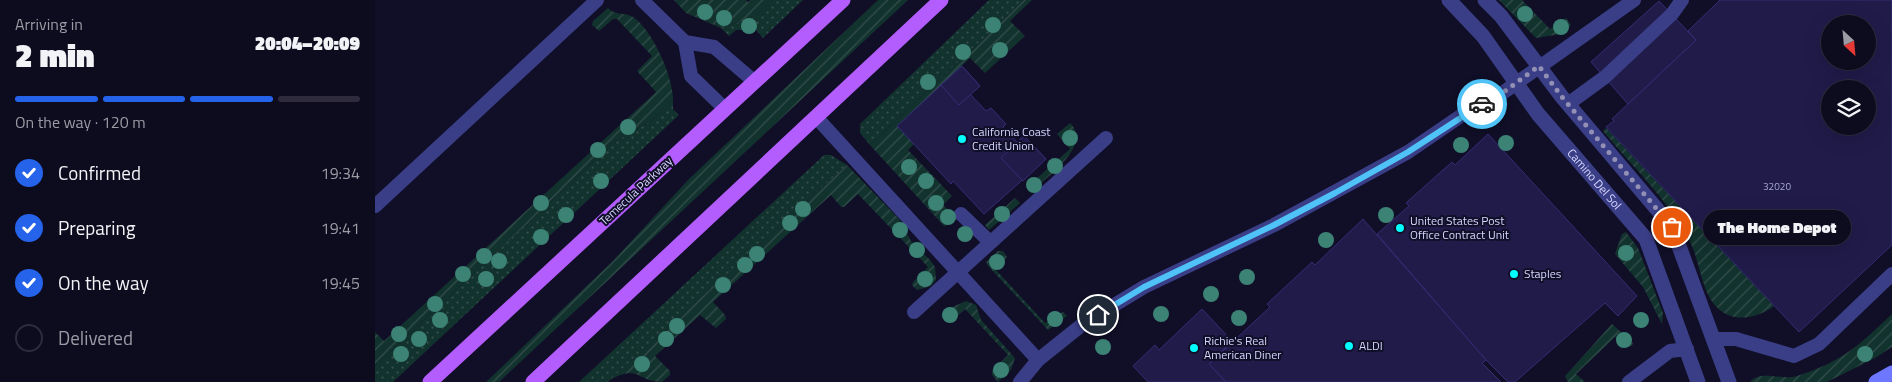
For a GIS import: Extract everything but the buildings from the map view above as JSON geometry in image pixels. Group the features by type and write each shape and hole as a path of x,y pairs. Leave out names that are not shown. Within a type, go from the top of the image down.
{"main road":[{"name":"Temecula Parkway","path":"430,382 843,0"},
{"path":"533,382 941,0"}],"street":[{"name":"Camino Del Sol","path":"1449,0 1483,36 1538,114 1646,239 1698,382"},
{"path":"1485,0 1501,16 1568,104 1672,227 1729,382"},
{"path":"1876,382 1892,373"}],"lane":[{"path":"375,206 597,0"},
{"path":"642,0 685,42 714,47 755,82"},
{"path":"1020,382 1038,360 1083,324 1144,287 1274,225 1408,152 1516,83 1635,0"},
{"path":"1568,104 1605,78 1672,14 1682,0"},
{"path":"685,42 691,76 725,109"},
{"path":"816,117 1038,360"},
{"path":"914,312 1106,138"},
{"path":"961,214 990,242"},
{"path":"1714,339 1736,339 1794,356 1819,344 1892,274"},
{"path":"1629,382 1670,351 1687,349"}],"green space":[{"path":"674,0 746,0 748,2 751,0 773,0 755,17 721,28 686,13"},
{"path":"773,0 803,0 763,38 756,30 736,30 729,36 721,28 754,17"},
{"path":"878,0 908,0 499,382 486,382 613,261 689,179"},
{"path":"989,0 1024,0 870,145 860,133 860,124"},
{"path":"1024,0 1032,0 1010,21 1025,36 985,73 970,58 898,126 914,144 908,150 952,196 943,205 957,218 951,224 944,226 870,145"},
{"path":"1499,0 1522,0 1550,29 1566,18 1571,25 1561,34 1536,38"},
{"path":"608,8 614,12 633,17 641,23 655,43 670,80 673,101 654,119 613,143 375,366 375,332 384,341 656,92 637,71 652,56 617,19 613,19 599,31 592,25 593,21"},
{"path":"673,101 673,109 679,115 393,382 375,382 375,366 613,143 654,119"},
{"path":"1070,123 1076,132 1076,141 1072,150 1057,169 1032,191 1028,186 1070,149 1057,134"},
{"path":"1606,128 1774,306 1755,316 1741,318 1727,315 1714,305 1705,288 1694,250 1673,213 1603,131"},
{"path":"824,155 831,155 847,165 608,382 579,382"},
{"path":"847,165 899,219 911,241 935,267 936,280 931,286 917,290 912,285 928,267 858,194 844,207 841,207 831,195 713,302 725,315 726,319 716,328 700,315 655,356 670,371 670,375 662,382 633,374 620,375 610,380"},
{"path":"1015,198 1020,203 989,230 985,225"},
{"path":"1626,232 1638,248 1663,313 1662,324 1643,287 1615,254 1622,234"},
{"path":"998,251 1003,251 1007,257 996,270 1045,323 1063,312 1067,316 1048,330 988,266 986,262"},
{"path":"966,301 976,305 981,320 1015,358 1011,370 998,382 992,375 992,371 1008,355 965,309 951,322 941,316 950,308"},
{"path":"1892,314 1892,347 1875,358 1827,382 1750,382 1760,376 1797,376 1826,365 1849,352"},
{"path":"1612,324 1633,343 1632,346 1627,347 1615,337 1576,374 1585,382 1568,382 1565,376"}],"way so far":[{"path":"1482,104 1501,94 1539,66 1562,97 1672,227"}],"place":[{"name":"California Coast Credit Union","path":"962,139"},
{"name":"The Home Depot","path":"1672,227"},
{"name":"United States Post Office Contract Unit","path":"1400,228"},
{"name":"Staples","path":"1514,274"},
{"name":"ALDI","path":"1349,346"},
{"name":"Richie's Real American Diner","path":"1194,348"}],"route":[{"path":"1098,315 1144,287 1274,225 1335,193 1408,152 1482,104"}]}
